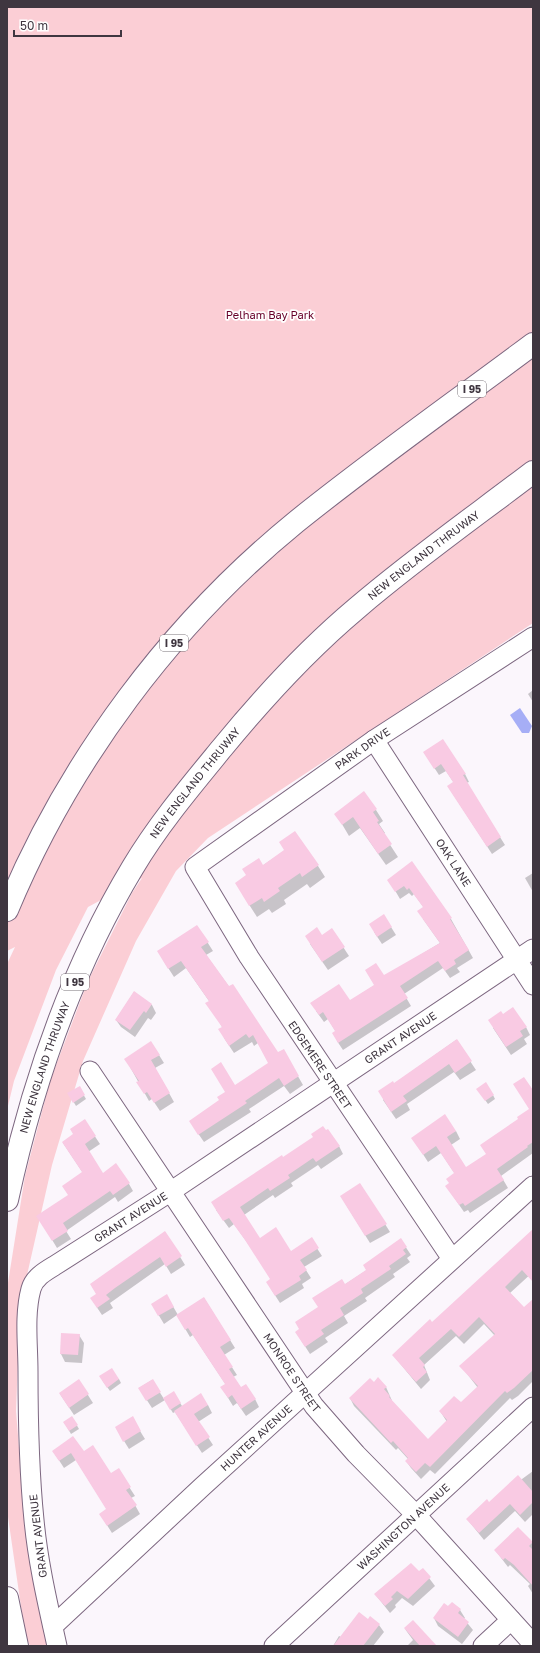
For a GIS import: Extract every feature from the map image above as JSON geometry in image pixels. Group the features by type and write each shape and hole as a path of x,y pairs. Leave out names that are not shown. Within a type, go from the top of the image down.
{"highway":[{"name":"I 95","path":"7,910 31,854 45,828 100,738 154,666 199,614 235,577 296,522 533,344"},
{"name":"NEW ENGLAND THRUWAY","path":"7,1200 17,1155 36,1086 72,988 121,889 134,866 170,813 259,704 303,658 355,609 533,472"},
{"path":"7,1598 17,1646"}],"street":[{"name":"PARK DRIVE","path":"195,867 374,740 533,637"},
{"name":"OAK LANE","path":"374,740 533,985"},
{"name":"EDGEMERE STREET","path":"195,867 249,957 332,1083 452,1259"},
{"name":"GRANT AVENUE","path":"57,1646 43,1581 34,1520 28,1398 28,1318 31,1289 40,1276 170,1192 533,949"},
{"name":"MONROE STREET","path":"90,1072 314,1406 356,1454 416,1515 533,1644"},
{"name":"HUNTER AVENUE","path":"53,1626 305,1393 533,1186"},
{"name":"WASHINGTON AVENUE","path":"278,1645 533,1407"},
{"path":"483,1646 511,1620"}],"green space":[{"name":"Pelham Bay Park","path":"7,7 533,7 533,623 208,838 176,871 136,941 83,1061 52,1165 20,1306 16,1411 24,1510 49,1646 30,1646 25,1634 7,1510 7,1289 25,1176 50,1081 88,981 132,893 142,878 88,907 56,970 14,1081 7,1110 7,964 15,947 7,951"}],"water":[{"path":"520,708 532,726 529,733 522,733 510,715"}],"building":[{"path":"443,739 466,774 463,775 501,837 487,847 447,786 453,782 441,764 434,769 423,752"},
{"path":"364,791 377,809 373,812 379,821 377,822 392,844 378,854 353,817 342,825 334,814"},
{"path":"295,831 319,865 302,877 300,873 278,888 280,891 264,902 262,898 249,906 235,883 246,875 242,869 259,858 263,865 284,850 279,842"},
{"path":"412,861 452,918 450,919 469,950 454,960 456,964 445,971 438,961 400,986 408,998 338,1043 332,1033 335,1031 323,1012 319,1015 310,1003 339,984 350,1000 374,985 365,970 376,963 384,975 440,943 417,911 423,907 409,888 407,890 404,886 395,892 387,880"},
{"path":"384,914 392,927 377,937 369,924"},
{"path":"197,925 209,942 201,947 229,986 233,984 278,1052 284,1049 299,1076 284,1086 279,1078 245,1101 247,1103 198,1135 189,1121 219,1100 217,1097 225,1092 211,1069 221,1062 235,1085 268,1063 253,1035 249,1038 246,1034 229,1046 218,1029 222,1027 205,1003 209,1001 181,961 168,969 157,951"},
{"path":"317,927 322,935 332,928 345,947 322,962 305,936"},
{"path":"134,991 152,1004 146,1013 144,1011 130,1030 115,1020"},
{"path":"513,1007 527,1027 520,1031 523,1036 506,1047 488,1020 501,1011 503,1014"},
{"path":"457,1039 472,1061 455,1073 449,1064 403,1096 407,1101 391,1112 378,1091 393,1081 394,1083"},
{"path":"151,1041 160,1055 151,1060 170,1093 154,1103 147,1092 144,1094 136,1082 139,1081 124,1059"},
{"path":"524,1077 533,1090 533,1142 497,1169 504,1180 465,1206 463,1203 459,1205 445,1186 449,1183 446,1179 454,1173 436,1146 423,1155 411,1138 445,1114 456,1131 447,1137 466,1167 486,1154 480,1145 518,1119 517,1117 529,1109 513,1084"},
{"path":"486,1082 494,1095 485,1101 476,1089"},
{"path":"80,1086 85,1095 73,1103 67,1093"},
{"path":"85,1119 96,1136 85,1144 103,1173 116,1163 130,1183 113,1195 110,1191 63,1223 68,1231 52,1241 36,1216 68,1195 62,1186 82,1172 62,1142 73,1134 70,1129"},
{"path":"323,1126 326,1130 328,1129 340,1146 316,1162 313,1158 288,1175 290,1178 270,1191 268,1188 240,1207 260,1238 276,1227 291,1251 312,1237 319,1248 300,1260 307,1270 299,1276 301,1280 275,1296 266,1282 270,1279 245,1240 229,1218 223,1221 211,1202 282,1155 283,1157 313,1137 311,1134"},
{"path":"360,1183 387,1224 365,1236 340,1196"},
{"path":"533,1229 533,1282 522,1270 505,1287 524,1307 533,1299 533,1370 514,1388 507,1393 505,1391 430,1467 425,1463 416,1472 405,1461 408,1458 393,1441 391,1443 349,1398 370,1378 374,1382 378,1377 387,1387 384,1389 390,1396 389,1397 428,1439 447,1420 439,1411 454,1396 461,1402 478,1386 459,1366 495,1334 479,1317 459,1337 451,1329 419,1358 425,1365 423,1367 427,1372 416,1382 392,1355 430,1319 432,1322"},
{"path":"165,1231 182,1256 166,1267 160,1257 106,1295 110,1299 97,1308 90,1298 96,1294 90,1284"},
{"path":"401,1238 407,1247 403,1250 406,1254 389,1266 391,1269 361,1289 363,1293 340,1308 344,1315 321,1330 324,1334 305,1347 295,1332 299,1329 295,1322 318,1307 312,1298 342,1279 345,1284 366,1270 363,1265"},
{"path":"167,1294 174,1307 158,1316 151,1304"},
{"path":"204,1297 231,1340 220,1347 233,1367 229,1369 241,1387 246,1384 256,1399 241,1409 232,1395 228,1398 220,1387 225,1384 188,1328 185,1330 176,1315"},
{"path":"61,1333 80,1334 78,1355 60,1354"},
{"path":"112,1368 119,1379 107,1388 99,1376"},
{"path":"79,1379 89,1394 69,1408 59,1393"},
{"path":"153,1379 161,1392 146,1401 138,1388"},
{"path":"174,1391 181,1403 170,1410 163,1398"},
{"path":"201,1393 208,1405 194,1414 210,1437 196,1446 174,1411"},
{"path":"72,1416 78,1425 69,1431 63,1422"},
{"path":"133,1416 141,1431 123,1442 115,1427"},
{"path":"73,1436 84,1451 93,1445 111,1473 119,1468 131,1487 126,1490 137,1505 107,1526 99,1514 106,1509 71,1453 59,1461 52,1451"},
{"path":"518,1475 533,1492 533,1502 520,1515 510,1504 479,1533 466,1519 487,1499 489,1502"},
{"path":"518,1527 533,1542 529,1546 533,1550 533,1586 514,1565 505,1558 503,1560 494,1550"},
{"path":"411,1563 419,1571 423,1568 431,1577 408,1599 397,1591 391,1597 393,1599 385,1606 374,1594"},
{"path":"452,1602 461,1609 458,1613 469,1622 458,1637 433,1618 444,1603 448,1606"},
{"path":"359,1612 368,1619 370,1616 380,1624 363,1646 333,1646"},
{"path":"413,1620 437,1646 420,1646 404,1628"}]}
